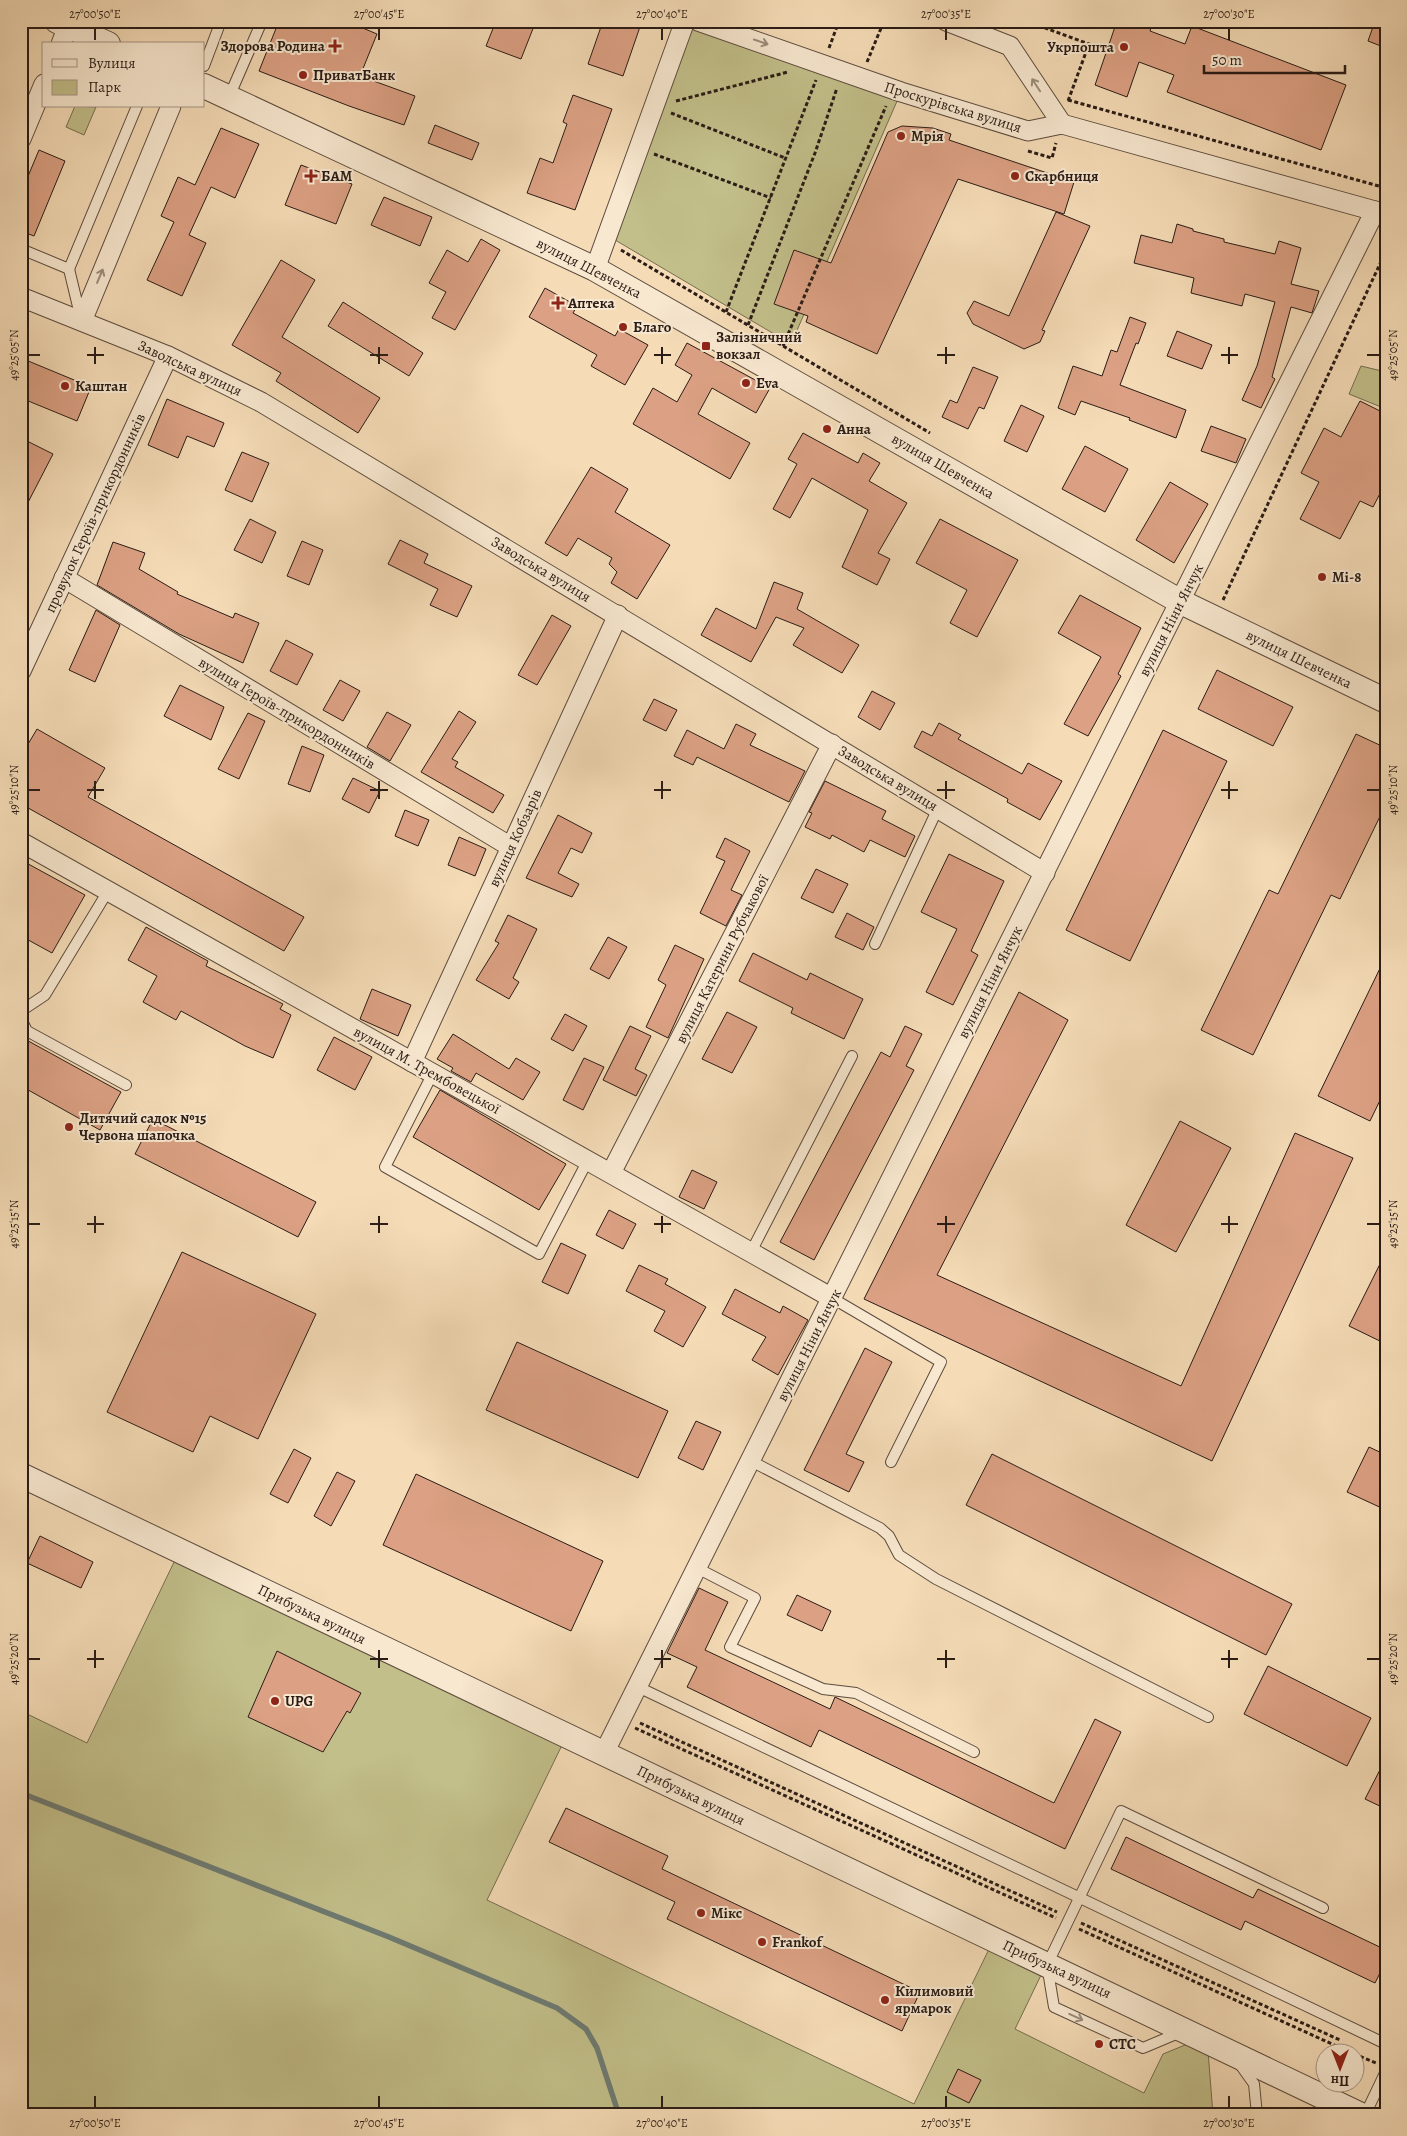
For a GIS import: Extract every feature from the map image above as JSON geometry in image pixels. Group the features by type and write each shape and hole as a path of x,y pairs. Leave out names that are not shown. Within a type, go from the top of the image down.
{"street":[{"path":"596,269 686,21"},
{"name":"Проскурівська вулиця","path":"698,21 823,63 901,92 1028,131 1062,124 1381,212"},
{"path":"946,21 1010,46 1062,124"},
{"path":"64,28 102,42"},
{"name":"вулиця Шевченка","path":"205,86 596,269 1181,602 1386,701"},
{"path":"21,139 42,89"},
{"path":"82,321 170,108"},
{"name":"вулиця Ніни Янчук","path":"604,1753 1181,602 1381,212"},
{"name":"Заводська вулиця","path":"21,297 168,356 261,402 1045,873"},
{"name":"провулок Героїв-прикордонників","path":"21,671 168,356"},
{"name":"вулиця Героїв-прикордонників","path":"64,578 511,847"},
{"name":"вулиця Кобзарів","path":"412,1062 618,615"},
{"name":"вулиця Катерини Рубчакової","path":"611,1173 832,744"},
{"name":"вулиця М. Трембовецької","path":"21,842 832,1298"},
{"name":"Прибузька вулиця","path":"21,1475 1363,2115"}],"lane":[{"path":"205,63 221,21"},
{"path":"228,97 262,21"},
{"path":"82,321 69,269 135,108"},
{"path":"21,249 69,269"},
{"path":"875,944 938,808"},
{"path":"108,891 45,995 24,1009 21,1019 27,1031 126,1086"},
{"path":"751,1252 852,1056"},
{"path":"433,1073 385,1167 538,1254 588,1160"},
{"path":"832,1298 941,1362 891,1462"},
{"path":"751,1461 880,1528 888,1536 899,1555 936,1580 1208,1717"},
{"path":"697,1568 755,1598 730,1647 823,1689 856,1693 974,1752"},
{"path":"638,1687 1386,2044"},
{"path":"1185,2030 1143,2048 1054,2006 1047,1965 1121,1811 1324,1908"},
{"path":"1231,2052 1254,2084 1258,2114"},
{"path":"1363,2115 1382,2068"}],"path":[{"path":"726,312 840,21"},
{"path":"1026,21 1089,44 1068,100 1386,188"},
{"path":"1048,29 1050,21"},
{"path":"654,107 823,63"},
{"path":"748,325 815,153 843,70"},
{"path":"783,346 886,106"},
{"path":"654,107 785,158"},
{"path":"639,148 771,198"},
{"path":"606,241 935,436"},
{"path":"1226,624 1221,605 1386,251"},
{"path":"620,1722 1341,2041"},
{"path":"620,1722 1068,1920 1333,2044"},
{"path":"1364,2059 1382,2068"}],"green space":[{"path":"686,21 901,92 791,344 610,237"},
{"path":"74,108 96,108 84,135 66,127"},
{"path":"1361,366 1386,372 1386,409 1349,394"},
{"path":"176,1558 563,1743 487,1900 914,2104 990,1947 1043,1971 1015,2029 1144,2093 1163,2054 1190,2043 1208,2051 1213,2115 21,2115 21,1711 87,1743"}],"building":[{"path":"279,21 346,21 377,34 360,76 415,96 404,125 259,71"},
{"path":"496,21 536,21 521,59 486,46"},
{"path":"603,21 642,21 623,76 588,64"},
{"path":"1117,21 1153,21 1150,31 1185,44 1192,26 1346,85 1321,150 1167,92 1174,75 1139,62 1127,97 1095,85"},
{"path":"1375,21 1386,21 1386,48 1368,41"},
{"path":"573,95 612,109 575,210 527,193 540,158 553,163 567,124 563,122"},
{"path":"435,125 479,143 472,160 428,143"},
{"path":"902,126 933,128 951,134 949,140 1074,182 1064,214 958,179 877,354 806,322 808,316 774,304 794,250 831,263 888,132"},
{"path":"221,128 259,144 235,198 211,187 189,235 206,243 182,296 147,280 174,222 161,216 178,177 195,185"},
{"path":"39,150 65,161 34,236 21,231 21,193"},
{"path":"301,165 352,184 336,224 285,205"},
{"path":"384,197 432,217 420,246 371,225"},
{"path":"1056,212 1090,226 1042,330 1045,331 1040,342 1024,349 973,324 967,313 974,301 1009,316"},
{"path":"1177,224 1193,229 1193,231 1224,239 1224,242 1275,254 1279,241 1301,248 1291,284 1319,291 1312,313 1291,307 1272,377 1275,379 1261,408 1242,400 1257,366 1275,302 1245,294 1242,306 1191,293 1194,278 1134,263 1141,235 1172,243"},
{"path":"481,239 500,250 455,330 432,318 446,292 429,283 447,250 468,262"},
{"path":"281,260 315,280 282,337 380,398 358,433 276,381 281,373 232,345"},
{"path":"545,288 577,306 573,313 615,336 619,329 648,345 625,385 591,366 597,355 529,317"},
{"path":"343,302 423,353 409,376 328,326"},
{"path":"1130,317 1146,323 1120,385 1186,410 1176,438 1129,420 1130,418 1081,401 1075,415 1058,408 1073,366 1102,376 1111,350 1117,352"},
{"path":"1177,331 1212,345 1202,369 1167,356"},
{"path":"687,343 770,388 756,413 712,388 698,414 750,443 730,479 633,424 653,388 677,402 692,375 675,365"},
{"path":"21,358 91,387 77,421 21,398"},
{"path":"973,367 998,377 984,409 979,407 968,429 942,417 950,400 957,403"},
{"path":"167,399 224,423 214,447 187,436 178,458 148,445"},
{"path":"1360,401 1386,414 1386,482 1373,507 1360,501 1340,539 1300,519 1319,482 1301,473 1324,428 1341,437"},
{"path":"1021,405 1044,416 1027,452 1004,441"},
{"path":"1211,426 1246,439 1236,463 1201,451"},
{"path":"803,433 858,463 863,453 880,463 869,481 907,503 878,553 890,559 877,585 842,567 868,510 812,478 790,518 773,509 797,464 788,459"},
{"path":"25,440 53,454 21,516 21,448"},
{"path":"1085,446 1128,469 1105,512 1062,489"},
{"path":"242,452 269,463 252,502 225,490"},
{"path":"591,467 628,489 615,512 670,545 637,599 611,583 617,572 609,564 612,558 578,538 567,556 545,543"},
{"path":"1170,482 1208,504 1174,563 1136,540"},
{"path":"250,519 276,532 262,563 234,550"},
{"path":"940,519 1018,560 977,637 950,623 967,590 916,563"},
{"path":"400,540 428,554 424,563 472,586 457,617 430,605 438,589 388,564"},
{"path":"302,541 323,550 309,585 287,576"},
{"path":"113,542 145,553 139,569 178,592 177,594 233,618 235,613 259,623 243,663 179,634 97,585"},
{"path":"774,582 803,593 797,609 859,645 842,673 793,645 804,628 776,617 751,662 701,635 716,608 756,629"},
{"path":"1080,595 1141,628 1118,674 1121,676 1088,736 1064,724 1101,657 1058,633"},
{"path":"96,610 120,625 95,682 69,670"},
{"path":"552,615 571,626 537,685 518,675"},
{"path":"286,640 313,654 297,685 270,671"},
{"path":"1217,670 1293,707 1273,746 1198,709"},
{"path":"340,680 360,691 343,721 323,710"},
{"path":"180,685 224,707 211,740 164,716"},
{"path":"872,691 895,703 880,730 858,717"},
{"path":"654,699 677,710 666,731 643,720"},
{"path":"459,711 476,722 452,759 458,762 455,767 504,795 493,813 421,772"},
{"path":"387,712 411,725 390,761 367,747"},
{"path":"248,713 265,721 239,779 218,769"},
{"path":"939,723 961,735 958,739 1022,774 1028,763 1062,781 1040,820 1007,802 1008,799 914,747 922,731 932,736"},
{"path":"736,724 756,734 750,745 805,771 789,802 697,757 693,765 674,756 687,730 724,749"},
{"path":"37,729 105,768 88,797 304,917 284,951 21,804 21,756"},
{"path":"1163,730 1227,761 1130,961 1066,930"},
{"path":"1356,734 1386,748 1386,804 1340,899 1331,895 1253,1055 1201,1030 1269,890 1278,894"},
{"path":"302,746 324,755 310,792 288,784"},
{"path":"353,778 380,791 369,813 342,799"},
{"path":"825,781 886,811 882,819 915,836 905,857 870,840 864,852 832,835 830,839 805,827 812,813 809,812"},
{"path":"405,810 429,820 418,846 395,836"},
{"path":"558,815 592,833 582,853 571,848 558,873 579,884 572,897 526,878"},
{"path":"459,837 486,849 475,876 448,865"},
{"path":"725,838 750,851 731,890 742,895 726,926 700,913 725,861 716,857"},
{"path":"949,854 1004,881 971,951 978,955 953,1005 926,992 957,929 921,912"},
{"path":"21,860 85,895 52,953 21,936 26,922 21,920"},
{"path":"816,869 848,884 833,913 801,898"},
{"path":"847,913 874,927 863,950 835,937"},
{"path":"508,915 537,929 513,978 519,982 509,999 476,980 499,943 495,941"},
{"path":"146,927 208,961 206,966 283,1004 280,1009 291,1015 273,1058 245,1046 181,1011 176,1020 143,1002 157,976 128,960"},
{"path":"608,937 627,947 609,979 590,969"},
{"path":"675,945 704,959 668,1038 646,1027 666,985 658,980"},
{"path":"753,953 807,980 810,973 863,999 844,1039 791,1013 793,1008 739,981"},
{"path":"1386,956 1386,1088 1370,1121 1318,1096"},
{"path":"372,989 411,1005 398,1036 360,1019"},
{"path":"1019,992 1068,1020 937,1275 1181,1386 1295,1133 1353,1158 1212,1461 864,1299"},
{"path":"727,1012 757,1027 732,1073 702,1059"},
{"path":"565,1014 587,1026 573,1051 551,1039"},
{"path":"630,1026 651,1036 635,1069 647,1075 636,1096 603,1080"},
{"path":"905,1026 922,1034 906,1066 914,1070 814,1260 780,1242 881,1052 890,1057"},
{"path":"453,1034 509,1069 516,1058 540,1072 523,1100 476,1073 471,1082 451,1071 453,1068 437,1059"},
{"path":"21,1037 121,1092 100,1130 21,1086"},
{"path":"334,1037 372,1057 355,1090 317,1070"},
{"path":"584,1058 604,1067 583,1110 563,1100"},
{"path":"440,1090 566,1164 539,1210 413,1137"},
{"path":"153,1119 316,1202 298,1237 135,1154"},
{"path":"1180,1121 1231,1148 1176,1252 1126,1225"},
{"path":"692,1170 717,1182 704,1209 679,1197"},
{"path":"609,1210 636,1224 623,1249 596,1235"},
{"path":"561,1243 586,1255 568,1294 542,1282"},
{"path":"182,1252 316,1314 258,1439 210,1416 193,1452 107,1412"},
{"path":"1386,1252 1386,1344 1349,1326"},
{"path":"639,1265 668,1279 665,1284 706,1307 683,1347 654,1331 665,1311 626,1291"},
{"path":"735,1289 780,1313 783,1306 808,1320 778,1375 752,1360 766,1337 722,1314"},
{"path":"517,1342 668,1411 638,1478 486,1410"},
{"path":"865,1348 892,1362 846,1454 864,1462 849,1492 804,1470"},
{"path":"696,1421 721,1432 703,1470 678,1458"},
{"path":"1369,1447 1386,1455 1386,1510 1347,1492"},
{"path":"294,1449 311,1458 288,1503 270,1494"},
{"path":"992,1454 1292,1604 1266,1655 966,1505"},
{"path":"337,1472 355,1481 331,1526 314,1516"},
{"path":"416,1474 603,1561 571,1631 383,1545"},
{"path":"40,1536 93,1562 81,1588 27,1563"},
{"path":"699,1588 728,1602 705,1650 830,1709 835,1697 1054,1803 1095,1719 1121,1732 1065,1849 819,1730 811,1747 687,1687 697,1667 667,1653"},
{"path":"797,1595 831,1611 822,1631 787,1615"},
{"name":"UPG","path":"277,1651 361,1693 350,1713 347,1711 323,1752 248,1717"},
{"path":"1268,1666 1371,1718 1347,1766 1244,1714"},
{"path":"1386,1758 1386,1809 1365,1799"},
{"path":"566,1808 668,1856 662,1869 920,1992 902,2031 667,1919 675,1902 549,1842"},
{"path":"1126,1837 1253,1898 1258,1889 1386,1950 1386,1961 1375,1983 1245,1921 1241,1930 1111,1869"},
{"path":"958,2069 981,2080 969,2103 947,2092"}],"waterway":[{"path":"21,1793 389,1937 557,2008 586,2029 597,2048 619,2115"}],"place":[{"name":"Здорова Родина","path":"335,46"},
{"name":"Укрпошта","path":"1124,47"},
{"name":"ПриватБанк","path":"303,75"},
{"name":"Мрія","path":"901,136"},
{"name":"БАМ","path":"311,176"},
{"name":"Скарбниця","path":"1015,176"},
{"name":"Аптека","path":"558,303"},
{"name":"Благо","path":"623,327"},
{"name":"Залізничний вокзал","path":"706,346"},
{"name":"Eva","path":"746,383"},
{"name":"Каштан","path":"65,386"},
{"name":"Анна","path":"827,429"},
{"name":"Mi-8","path":"1322,577"},
{"name":"Дитячий садок №15 Червона шапочка","path":"69,1127"},
{"name":"UPG","path":"275,1701"},
{"name":"Мікс","path":"701,1913"},
{"name":"Frankof","path":"762,1942"},
{"name":"Килимовий ярмарок","path":"885,2000"},
{"name":"СТС","path":"1099,2044"}]}
